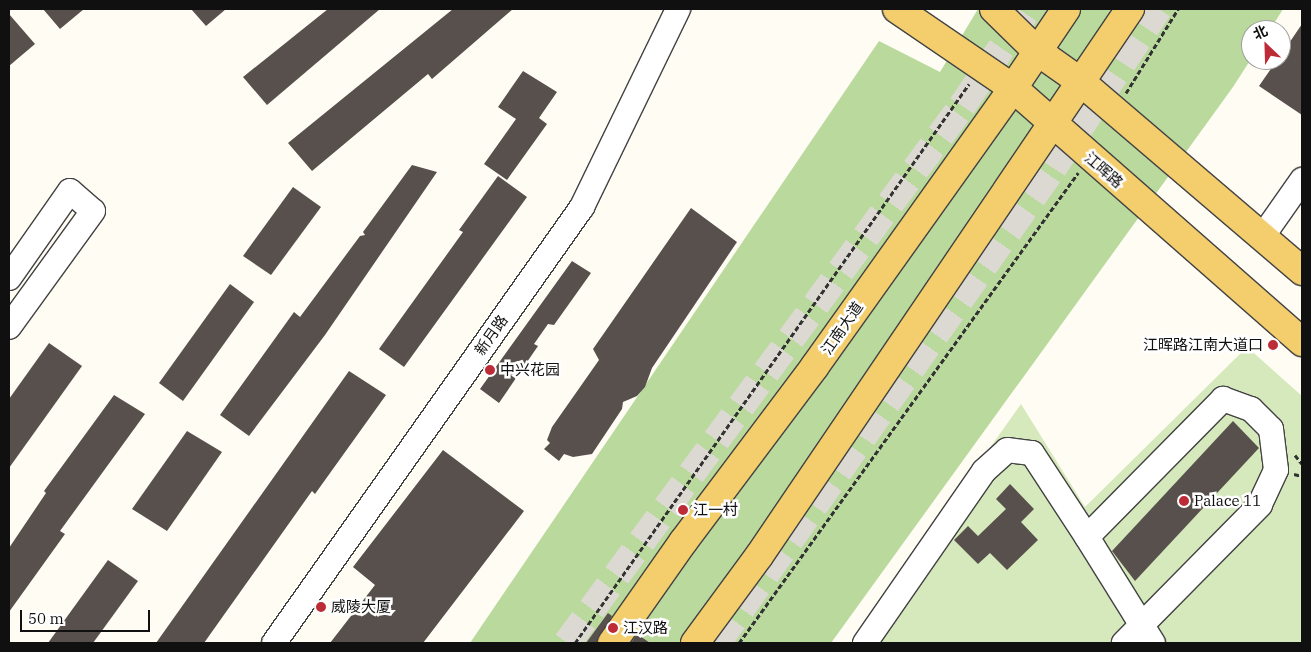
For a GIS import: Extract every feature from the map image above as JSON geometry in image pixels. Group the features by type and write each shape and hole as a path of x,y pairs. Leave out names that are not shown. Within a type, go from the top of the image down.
{"main road":[{"name":"江晖路","path":"897,9 1013,88 1053,126 1302,342"},
{"path":"994,9 1037,51 1081,82 1302,271"},
{"name":"江南大道","path":"612,643 1013,88 1066,9"},
{"path":"695,643 764,549 1053,126 1130,9"}],"street":[{"name":"新月路","path":"274,643 582,207 678,9"},
{"path":"1262,238 1302,180"},
{"path":"9,278 70,192 93,211 9,327"},
{"path":"1087,537 1222,399 1251,409 1271,429 1276,470 1260,505 1147,634 1124,643"},
{"path":"865,643 984,470 1007,450 1032,454 1087,537 1147,634"}],"path":[{"path":"1115,112 1178,9"},
{"path":"575,643 980,66"},
{"path":"739,643 831,511 1068,189 1088,156"}],"green space":[{"path":"978,9 1283,9 1276,20 1241,20 1241,70 1244,70 1233,87 831,643 470,643 879,41 940,72"},
{"path":"1247,347 1302,396 1302,643 851,643 1021,404 1085,507"}],"building":[{"path":"43,9 84,9 60,29"},
{"path":"191,9 226,9 206,26"},
{"path":"328,9 380,9 267,105 243,77"},
{"path":"453,9 513,9 432,79 428,74 312,171 288,143"},
{"path":"9,14 35,44 9,66"},
{"path":"1302,24 1302,115 1259,86 1270,70 1291,70 1291,40"},
{"path":"523,71 557,92 539,118 547,124 507,180 484,164 516,119 498,107"},
{"path":"412,165 437,172 325,335 249,436 220,415 294,312 300,317 360,236 365,235 363,232"},
{"path":"498,176 527,197 404,367 379,349 463,232 459,230"},
{"path":"293,187 321,207 271,275 243,256"},
{"path":"691,208 737,242 652,368 645,387 637,396 623,402 622,409 592,454 573,457 564,454 559,461 544,449 550,443 547,440 552,427 599,360 593,349"},
{"path":"572,261 591,273 554,325 548,324 534,344 538,346 499,403 480,389"},
{"path":"230,284 254,302 183,401 159,383"},
{"path":"49,343 82,366 9,468 9,399"},
{"path":"349,371 386,395 315,494 312,491 204,643 156,643"},
{"path":"114,395 145,414 60,531 65,534 9,612 9,548 46,493 44,491"},
{"name":"Palace 11","path":"1233,421 1259,448 1135,581 1112,551"},
{"path":"187,431 222,452 167,531 132,509"},
{"path":"443,450 524,511 423,643 330,643 375,585 353,567"},
{"path":"1010,484 1034,509 1021,522 1038,540 1007,570 990,553 978,564 954,540 968,526 978,536 1006,509 996,499"},
{"path":"108,560 138,581 93,643 48,643"},
{"path":"608,613 612,616 597,643 586,643"},
{"path":"637,634 650,643 631,643"}],"tunnel":[{"path":"567,643 962,106 1028,9"},
{"path":"717,643 1053,168 1158,9"}],"place":[{"name":"江晖路江南大道口","path":"1273,345"},
{"name":"中兴花园","path":"490,370"},
{"name":"Palace 11","path":"1184,501"},
{"name":"江一村","path":"683,510"},
{"name":"威陵大厦","path":"321,607"},
{"name":"江汉路","path":"613,628"}]}
